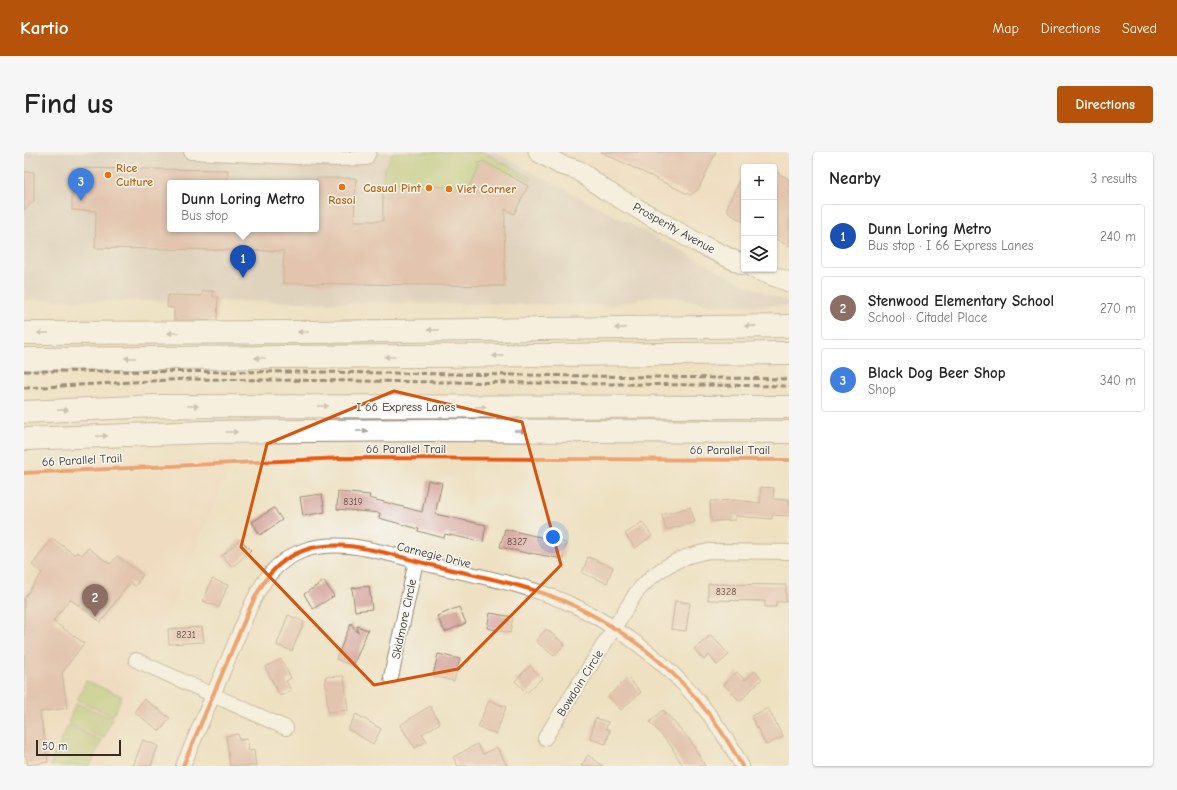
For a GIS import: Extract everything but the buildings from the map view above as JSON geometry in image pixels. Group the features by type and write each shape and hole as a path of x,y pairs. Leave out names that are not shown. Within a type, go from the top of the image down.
{"highway":[{"path":"24,333 303,332 789,326"},
{"path":"24,359 789,353"},
{"path":"520,356 789,365"},
{"name":"I 66 Express Lanes","path":"24,412 164,406 789,408"},
{"path":"24,439 222,432 440,430 789,432"}],"main road":[{"name":"Prosperity Avenue","path":"538,152 561,165 578,170 605,190 696,242 741,264"},
{"path":"762,272 789,282"}],"street":[{"path":"191,152 339,159 366,158 369,152"},
{"name":"Carnegie Drive","path":"183,766 259,588 269,573 287,558 304,550 333,545 370,550 534,590 577,607 614,628 640,646 672,672 713,719 742,766"},
{"name":"Bowdoin Circle","path":"545,738 636,593 647,580 679,559 709,551 789,552"},
{"name":"Skidmore Circle","path":"391,677 416,561"},
{"path":"136,660 214,694 286,728"}],"highlighted area":[{"path":"394,391 522,422 561,565 458,669 374,685 241,547 267,444"}],"shaded area":[{"path":"24,152 494,152 748,286 789,302 789,306 714,305 662,295 610,305 24,300"},
{"path":"600,152 789,152 789,264 777,260 777,164 741,164 741,245 716,235 592,168"},
{"path":"234,458 104,766 24,766 24,468"}],"green space":[{"path":"393,152 483,152 532,178 530,181 515,173 511,177 484,161 479,163 477,171 468,187 383,185 384,169"},
{"path":"86,681 122,696 113,716 77,700"},
{"path":"76,703 112,718 104,738 68,723"},
{"path":"68,725 102,740 90,766 50,766"}],"railway":[{"path":"24,371 319,372 789,379"},
{"path":"24,388 188,379 789,386"}],"cycle path":[{"name":"66 Parallel Trail","path":"24,473 343,458 789,460"},
{"path":"183,766 249,610 264,582 277,566 294,554 316,547 327,546 349,546 392,554 543,593 577,607 617,630 639,645 670,671 710,715 742,766"}],"place":[{"name":"Rice Culture","path":"108,175"},
{"name":"Rasoi","path":"342,187"},
{"name":"Casual Pint","path":"429,188"},
{"name":"Viet Corner","path":"449,189"},
{"name":"Black Dog Beer Shop","path":"81,201"},
{"name":"Dunn Loring Metro","path":"243,278"},
{"name":"Stenwood Elementary School","path":"95,617"}]}
